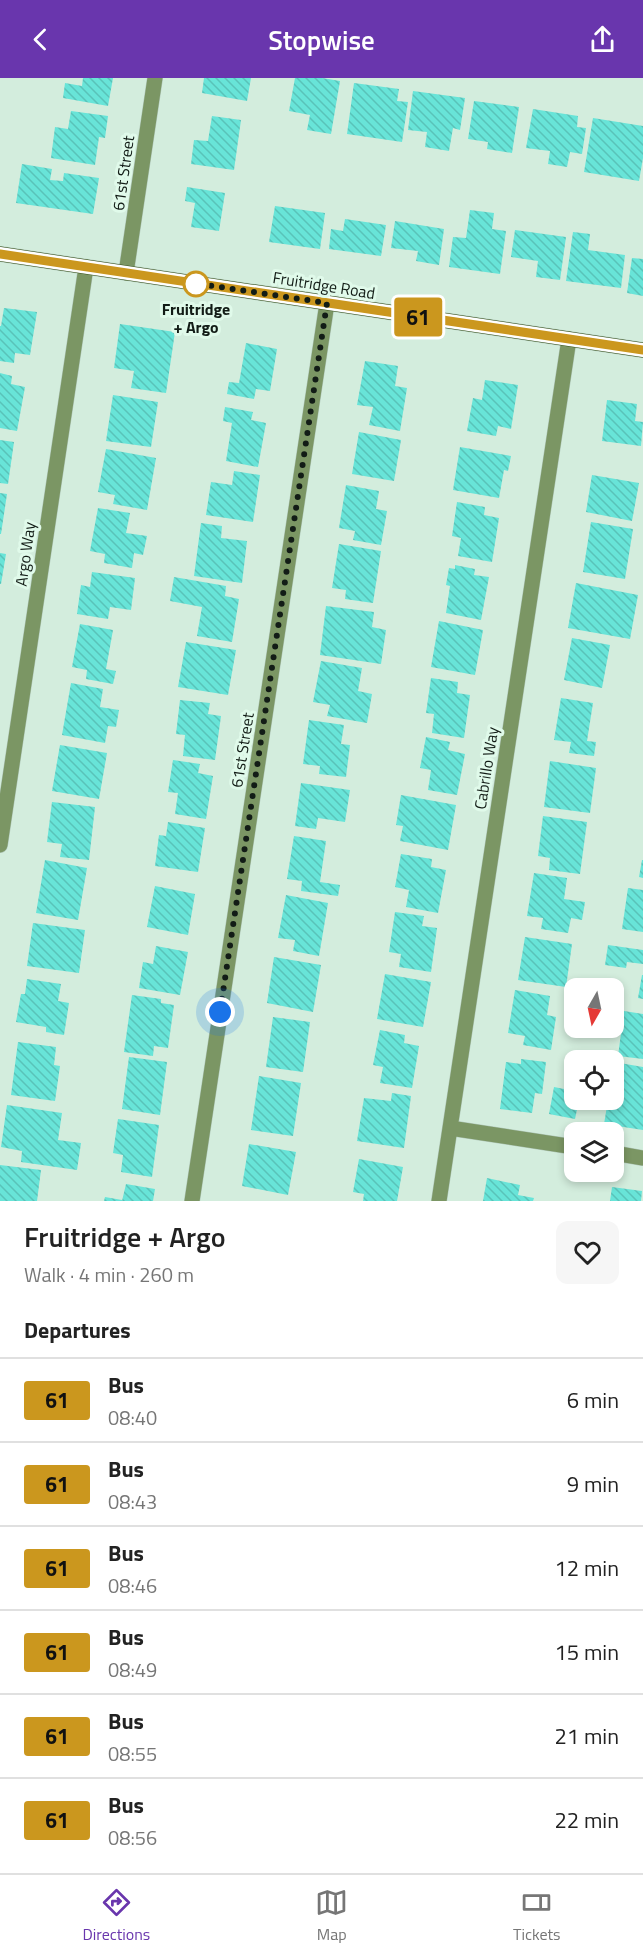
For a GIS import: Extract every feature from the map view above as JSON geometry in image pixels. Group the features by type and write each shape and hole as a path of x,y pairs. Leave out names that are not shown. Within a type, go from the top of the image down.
{"main road":[{"name":"Fruitridge Road","path":"0,254 643,351"}],"street":[{"name":"61st Street","path":"126,273 155,78"},
{"name":"Argo Way","path":"0,845 86,267"},
{"name":"61st Street","path":"192,1201 327,303"},
{"name":"Cabrillo Way","path":"439,1201 569,339"},
{"path":"450,1128 564,1145"},
{"path":"624,1155 643,1158"}],"building":[{"path":"83,78 113,78 108,106 63,98 65,83 82,86"},
{"path":"204,78 251,78 247,101 202,93"},
{"path":"295,78 340,81 331,134 307,130 310,115 289,111"},
{"path":"354,83 399,89 397,101 408,102 402,142 347,134"},
{"path":"413,91 465,98 460,130 453,128 449,151 425,147 427,132 408,130"},
{"path":"474,101 519,107 512,153 487,149 488,142 468,139"},
{"path":"533,109 578,116 577,127 586,128 582,154 570,152 567,167 548,164 550,151 526,148"},
{"path":"71,111 108,116 105,138 99,137 95,165 51,158 55,127 68,129"},
{"path":"212,116 241,120 234,170 191,164 194,140 208,141"},
{"path":"593,118 643,126 643,158 639,181 584,172"},
{"path":"22,164 52,169 50,180 63,181 64,173 99,178 93,214 16,203"},
{"path":"187,187 225,193 219,231 191,227 195,203 185,201"},
{"path":"275,206 325,213 320,249 269,242"},
{"path":"470,210 494,213 492,229 506,231 500,274 449,267 453,237 466,238"},
{"path":"345,219 386,225 381,256 329,249 331,229 343,231"},
{"path":"395,221 444,229 439,265 416,261 418,251 391,248"},
{"path":"515,230 566,237 560,280 536,277 538,261 511,257"},
{"path":"573,232 590,234 588,250 625,255 621,288 566,281"},
{"path":"632,258 643,259 643,296 627,293"},
{"path":"4,308 37,312 30,355 15,353 14,363 0,361 0,326"},
{"path":"120,324 175,332 166,393 131,388 134,371 114,368"},
{"path":"246,343 277,349 270,391 256,389 254,399 227,394 229,382 239,383"},
{"path":"365,361 398,366 395,386 407,388 400,431 369,425 373,407 357,405"},
{"path":"0,373 12,376 11,384 25,387 17,431 0,428"},
{"path":"485,380 518,385 511,429 498,426 496,436 467,431 473,398 482,400"},
{"path":"113,395 158,402 151,447 106,441"},
{"path":"607,400 637,404 635,421 643,422 641,446 602,441"},
{"path":"225,407 253,412 251,420 266,423 258,467 226,461 232,423 223,421"},
{"path":"359,432 401,440 394,481 352,474"},
{"path":"0,440 14,442 8,484 0,483"},
{"path":"460,447 511,456 508,471 504,470 499,498 453,490"},
{"path":"106,449 156,458 147,510 113,504 115,495 98,492"},
{"path":"234,471 260,475 253,522 206,515 211,482 232,485"},
{"path":"592,475 639,483 632,521 586,512"},
{"path":"346,485 379,491 376,509 387,511 381,545 353,540 355,531 339,528"},
{"path":"0,493 7,494 1,534 0,534"},
{"path":"457,502 485,507 484,515 499,518 492,562 458,556 461,538 452,536"},
{"path":"98,508 130,513 126,533 147,536 143,555 134,553 132,568 104,563 105,554 90,551"},
{"path":"591,522 633,529 625,579 583,572"},
{"path":"201,523 222,526 221,538 247,541 242,583 194,576"},
{"path":"339,544 381,551 373,603 345,599 346,590 332,588"},
{"path":"0,553 6,554 1,584 0,584"},
{"path":"455,565 475,569 474,575 489,577 481,620 446,613 450,586 446,585 449,568 455,569"},
{"path":"92,572 135,578 131,610 110,607 108,619 77,614 81,585 90,587"},
{"path":"174,577 226,586 225,596 239,599 232,642 197,636 202,607 170,601"},
{"path":"576,583 638,595 630,639 568,628"},
{"path":"326,606 374,612 372,627 386,630 381,664 320,655"},
{"path":"439,621 483,630 475,675 431,667"},
{"path":"80,624 113,630 106,669 116,671 113,684 86,679 87,670 72,667"},
{"path":"572,638 610,645 602,688 564,680"},
{"path":"186,642 236,650 228,695 178,687"},
{"path":"321,661 362,668 358,691 372,694 367,723 327,716 330,705 313,702"},
{"path":"431,678 458,682 457,693 470,695 464,738 432,733 434,714 426,713"},
{"path":"71,683 103,689 100,707 119,710 116,727 108,726 105,743 62,735"},
{"path":"561,698 593,703 587,741 596,742 594,756 569,753 571,742 554,740"},
{"path":"180,700 210,703 208,714 221,716 215,760 183,756 185,735 176,734"},
{"path":"309,720 344,725 341,744 350,745 346,777 319,774 320,766 303,764"},
{"path":"426,737 450,742 448,750 465,754 457,795 428,790 431,770 420,768"},
{"path":"60,745 107,753 99,799 52,791"},
{"path":"173,760 200,764 198,773 213,776 206,819 175,814 178,793 168,792"},
{"path":"550,761 596,768 590,813 544,807"},
{"path":"301,783 350,790 345,822 318,818 316,829 295,826"},
{"path":"401,795 456,805 448,850 400,841 403,826 396,825"},
{"path":"52,802 95,807 89,860 60,857 62,844 47,842"},
{"path":"543,816 587,822 580,874 549,870 550,858 538,856"},
{"path":"168,822 205,828 198,872 155,866 159,835 166,836"},
{"path":"294,836 326,841 320,882 340,885 338,896 301,891 302,881 287,879"},
{"path":"401,854 432,859 431,867 446,870 438,913 406,907 409,890 395,887"},
{"path":"45,860 87,868 78,920 36,913"},
{"path":"643,860 643,878 639,877"},
{"path":"534,873 567,878 564,899 585,902 582,920 571,918 568,933 541,929 543,918 527,916"},
{"path":"155,886 195,894 188,935 147,927"},
{"path":"628,888 643,890 643,932 622,929"},
{"path":"286,895 328,903 319,956 293,951 295,940 278,938"},
{"path":"395,912 424,916 422,926 437,928 431,972 399,967 401,954 389,952"},
{"path":"33,923 85,930 79,973 27,966"},
{"path":"525,937 572,944 564,987 518,980"},
{"path":"608,945 643,950 643,964 627,962 626,968 605,965"},
{"path":"156,946 188,952 180,995 139,988 143,962 153,964"},
{"path":"274,957 321,965 313,1012 267,1003"},
{"path":"385,974 431,982 423,1027 377,1019"},
{"path":"643,975 643,999 638,998"},
{"path":"27,979 61,984 58,1001 69,1003 64,1035 46,1032 46,1027 16,1022 21,994 25,994"},
{"path":"515,990 550,996 547,1015 556,1017 551,1050 523,1045 525,1036 508,1033"},
{"path":"132,995 161,999 161,1003 174,1005 168,1048 154,1046 153,1056 124,1052"},
{"path":"624,1011 643,1014 643,1059 624,1057 624,1050 619,1050 620,1038 624,1038"},
{"path":"273,1017 310,1022 303,1072 266,1067"},
{"path":"380,1030 405,1035 404,1043 419,1046 412,1088 380,1083 383,1067 373,1065"},
{"path":"18,1042 56,1047 54,1065 60,1066 55,1101 11,1095"},
{"path":"129,1057 167,1062 160,1115 122,1109"},
{"path":"521,1059 546,1062 542,1094 535,1093 532,1113 500,1109 506,1062 521,1064"},
{"path":"624,1064 643,1067 643,1130 624,1127 624,1122 604,1122 606,1110 624,1110"},
{"path":"259,1076 301,1083 293,1136 251,1130"},
{"path":"554,1087 564,1089 564,1110 577,1110 575,1119 549,1114"},
{"path":"392,1093 411,1096 404,1148 357,1141 364,1098 391,1101"},
{"path":"7,1105 62,1113 58,1140 81,1143 77,1170 21,1162 22,1151 1,1147"},
{"path":"118,1119 159,1125 152,1177 121,1172 123,1155 113,1153"},
{"path":"249,1144 296,1152 288,1195 242,1186"},
{"path":"359,1159 403,1167 397,1201 363,1201 364,1194 353,1192"},
{"path":"0,1165 41,1170 37,1201 0,1201"},
{"path":"487,1178 520,1185 518,1195 534,1198 533,1201 483,1201"},
{"path":"126,1184 155,1189 153,1201 122,1201"},
{"path":"612,1187 642,1191 641,1201 610,1201"},
{"path":"105,1197 122,1200 122,1201 104,1201"}],"bus line":[{"name":"61","path":"0,254 643,350"}],"place":[{"name":"Fruitridge + Argo","path":"196,284"}],"route":[{"path":"196,284 193,283 327,303 220,1012"}]}
